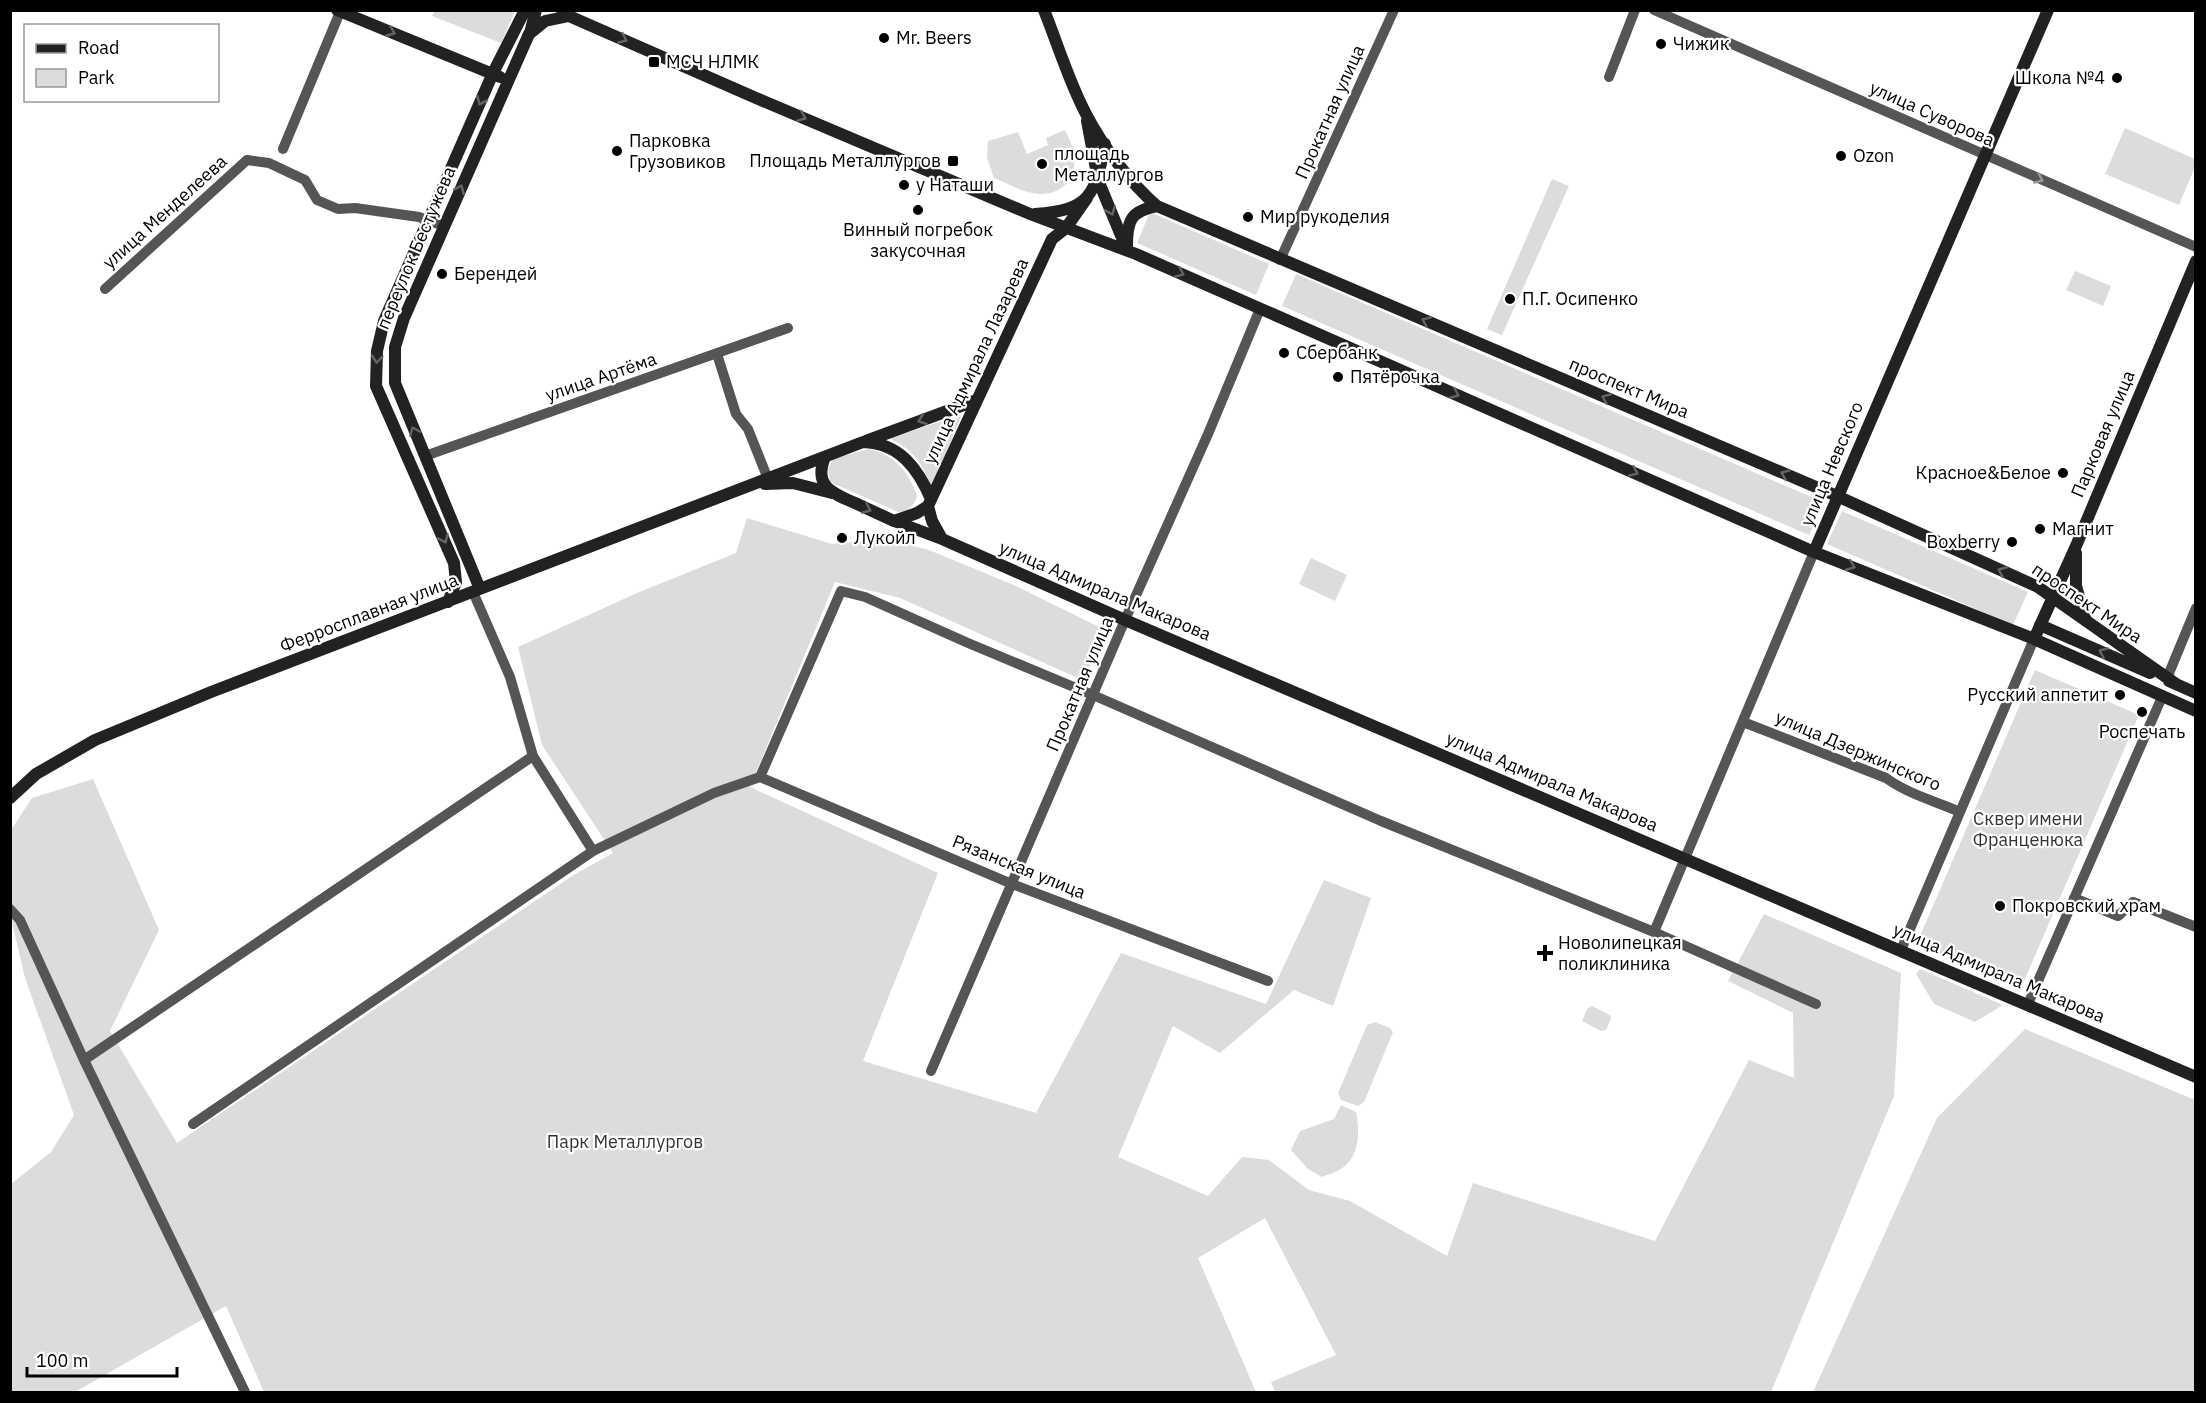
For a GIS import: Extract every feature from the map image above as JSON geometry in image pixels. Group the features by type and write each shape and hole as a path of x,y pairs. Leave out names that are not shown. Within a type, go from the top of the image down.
{"main road":[{"name":"переулок Бестужева","path":"448,602 456,582 454,563 376,386 377,351 384,321 493,74 525,10"},
{"name":"переулок Бестужева","path":"476,591 395,383 395,347 404,318 530,34 536,10"},
{"path":"1044,10 1086,114 1098,180 1127,250"},
{"name":"улица Невского","path":"1814,552 2048,10"},
{"path":"339,11 508,80"},
{"path":"530,34 545,21 566,13 756,98 1030,214 1127,250 1814,552 2034,639 2196,711"},
{"name":"проспект Мира","path":"1086,114 1105,144 1143,194 1157,206 1837,496 2038,587 2171,681"},
{"path":"1066,228 1098,180 1105,144"},
{"path":"1030,214 1062,212 1087,198"},
{"path":"1127,250 1127,230 1131,220 1141,209 1157,206"},
{"name":"улица Адмирала Лазарева","path":"930,502 1052,239 1066,228"},
{"name":"Парковая улица","path":"2034,639 2076,546 2196,261"},
{"path":"863,442 977,400"},
{"path":"863,442 886,446 906,457 916,470 930,502 932,521 942,539"},
{"name":"Ферросплавная улица","path":"10,798 36,774 95,740 211,692 863,442"},
{"path":"825,456 820,473 832,493"},
{"path":"752,485 793,483 832,493"},
{"name":"улица Адмирала Макарова","path":"832,493 2196,1077"},
{"path":"894,521 917,513 930,502"},
{"path":"2076,546 2076,586 2086,622"},
{"name":"проспект Мира","path":"2040,625 2196,693"}],"street":[{"name":"Прокатная улица","path":"1280,260 1394,10"},
{"path":"1609,77 1635,10"},
{"path":"283,149 339,11"},
{"name":"улица Суворова","path":"1655,11 2196,247"},
{"name":"улица Менделеева","path":"105,289 247,160 269,163 305,180 317,200 339,209 355,208 419,217 444,226"},
{"name":"Прокатная улица","path":"931,1071 1125,620 1208,434 1260,309"},
{"name":"улица Артёма","path":"425,456 788,328"},
{"path":"717,354 736,414 748,429 768,479"},
{"name":"улица Невского","path":"1654,932 1814,552"},
{"path":"476,591 510,677 533,756 594,851"},
{"path":"193,1124 594,851 714,793 760,777 841,591 865,597 968,643 1094,694 1381,821 1654,932 1816,1004"},
{"path":"2171,681 2196,608"},
{"name":"Парковая улица","path":"1901,950 2034,639"},
{"path":"2028,1004 2162,697"},
{"name":"улица Дзержинского","path":"1743,722 1886,778 1904,791 1960,812"},
{"path":"84,1060 533,756"},
{"name":"Рязанская улица","path":"760,777 1012,884 1268,981"},
{"path":"2074,898 2118,916 2133,902 2196,927"},
{"path":"10,909 20,920 84,1060 245,1392"}],"green space":[{"path":"435,10 515,11 501,43 432,16"},
{"path":"2125,128 2195,159 2195,167 2179,205 2105,174"},
{"path":"1065,130 1073,149 1074,165 1069,180 1064,186 1050,193 1033,193 994,178 987,158 988,141 1018,132 1027,154 1048,145 1046,138"},
{"path":"1552,179 1569,186 1502,335 1487,329"},
{"path":"1150,212 1269,264 1256,295 1137,243"},
{"path":"2075,271 2111,286 2103,306 2066,290"},
{"path":"1296,274 1823,502 1809,535 1282,306"},
{"path":"960,415 932,486 929,485 924,470 916,458 891,438"},
{"path":"868,449 892,459 905,471 917,496 913,505 908,509 898,512 830,482 828,469 833,459"},
{"path":"1842,511 2028,592 2013,625 1827,544"},
{"name":"Парк Металлургов","path":"747,518 832,544 887,539 929,550 1016,586 1101,628 1095,659 1080,679 900,598 835,582 750,787 938,873 863,1061 1036,1113 1121,953 1266,1004 1324,880 1371,898 1333,1006 1294,990 1220,1053 1173,1026 1118,1157 1208,1196 1242,1157 1269,1160 1309,1190 1350,1201 1447,1256 1473,1183 1655,1241 1749,1060 1794,1078 1793,1013 1728,981 1764,914 1901,973 1894,1096 1771,1392 1275,1392 1271,1382 1336,1355 1265,1218 1198,1258 1256,1392 264,1392 226,1306 75,1392 11,1392 11,1184 51,1152 74,1115 25,978 11,918 11,830 32,798 93,779 159,930 110,1031 177,1143 572,876 613,853 542,745 518,647 637,593 736,553"},
{"path":"1311,558 1347,575 1335,601 1299,584"},
{"name":"Сквер имени Франценюка","path":"2035,670 2139,715 2021,988 1917,943"},
{"path":"1920,969 2003,1005 1975,1022 1934,1004 1916,974"},
{"path":"1592,1006 1610,1015 1611,1019 1606,1030 1601,1031 1582,1021 1587,1009"},
{"path":"1375,1022 1390,1028 1393,1032 1364,1102 1358,1106 1341,1100 1338,1093 1367,1025"},
{"path":"2025,1029 2195,1100 2195,1392 1813,1392 1937,1118"},
{"path":"1341,1105 1356,1112 1358,1135 1355,1151 1352,1158 1341,1169 1322,1177 1308,1169 1291,1150 1300,1131 1334,1119"}],"place":[{"name":"Mr. Beers","path":"884,38"},
{"name":"Чижик","path":"1661,44"},
{"name":"МСЧ НЛМК","path":"654,62"},
{"name":"Школа №4","path":"2117,78"},
{"name":"Парковка Грузовиков","path":"617,151"},
{"name":"Ozon","path":"1841,156"},
{"name":"Площадь Металлургов","path":"953,161"},
{"name":"площадь Металлургов","path":"1042,164"},
{"name":"у Наташи","path":"904,185"},
{"name":"Винный погребок закусочная","path":"918,210"},
{"name":"Мир рукоделия","path":"1248,217"},
{"name":"Берендей","path":"442,274"},
{"name":"П.Г. Осипенко","path":"1510,299"},
{"name":"Сбербанк","path":"1284,353"},
{"name":"Пятёрочка","path":"1338,377"},
{"name":"Красное&Белое","path":"2063,473"},
{"name":"Магнит","path":"2040,529"},
{"name":"Лукойл","path":"842,538"},
{"name":"Boxberry","path":"2012,542"},
{"name":"Русский аппетит","path":"2120,695"},
{"name":"Роспечать","path":"2142,712"},
{"name":"Покровский храм","path":"2000,906"},
{"name":"Новолипецкая поликлиника","path":"1545,953"}]}
